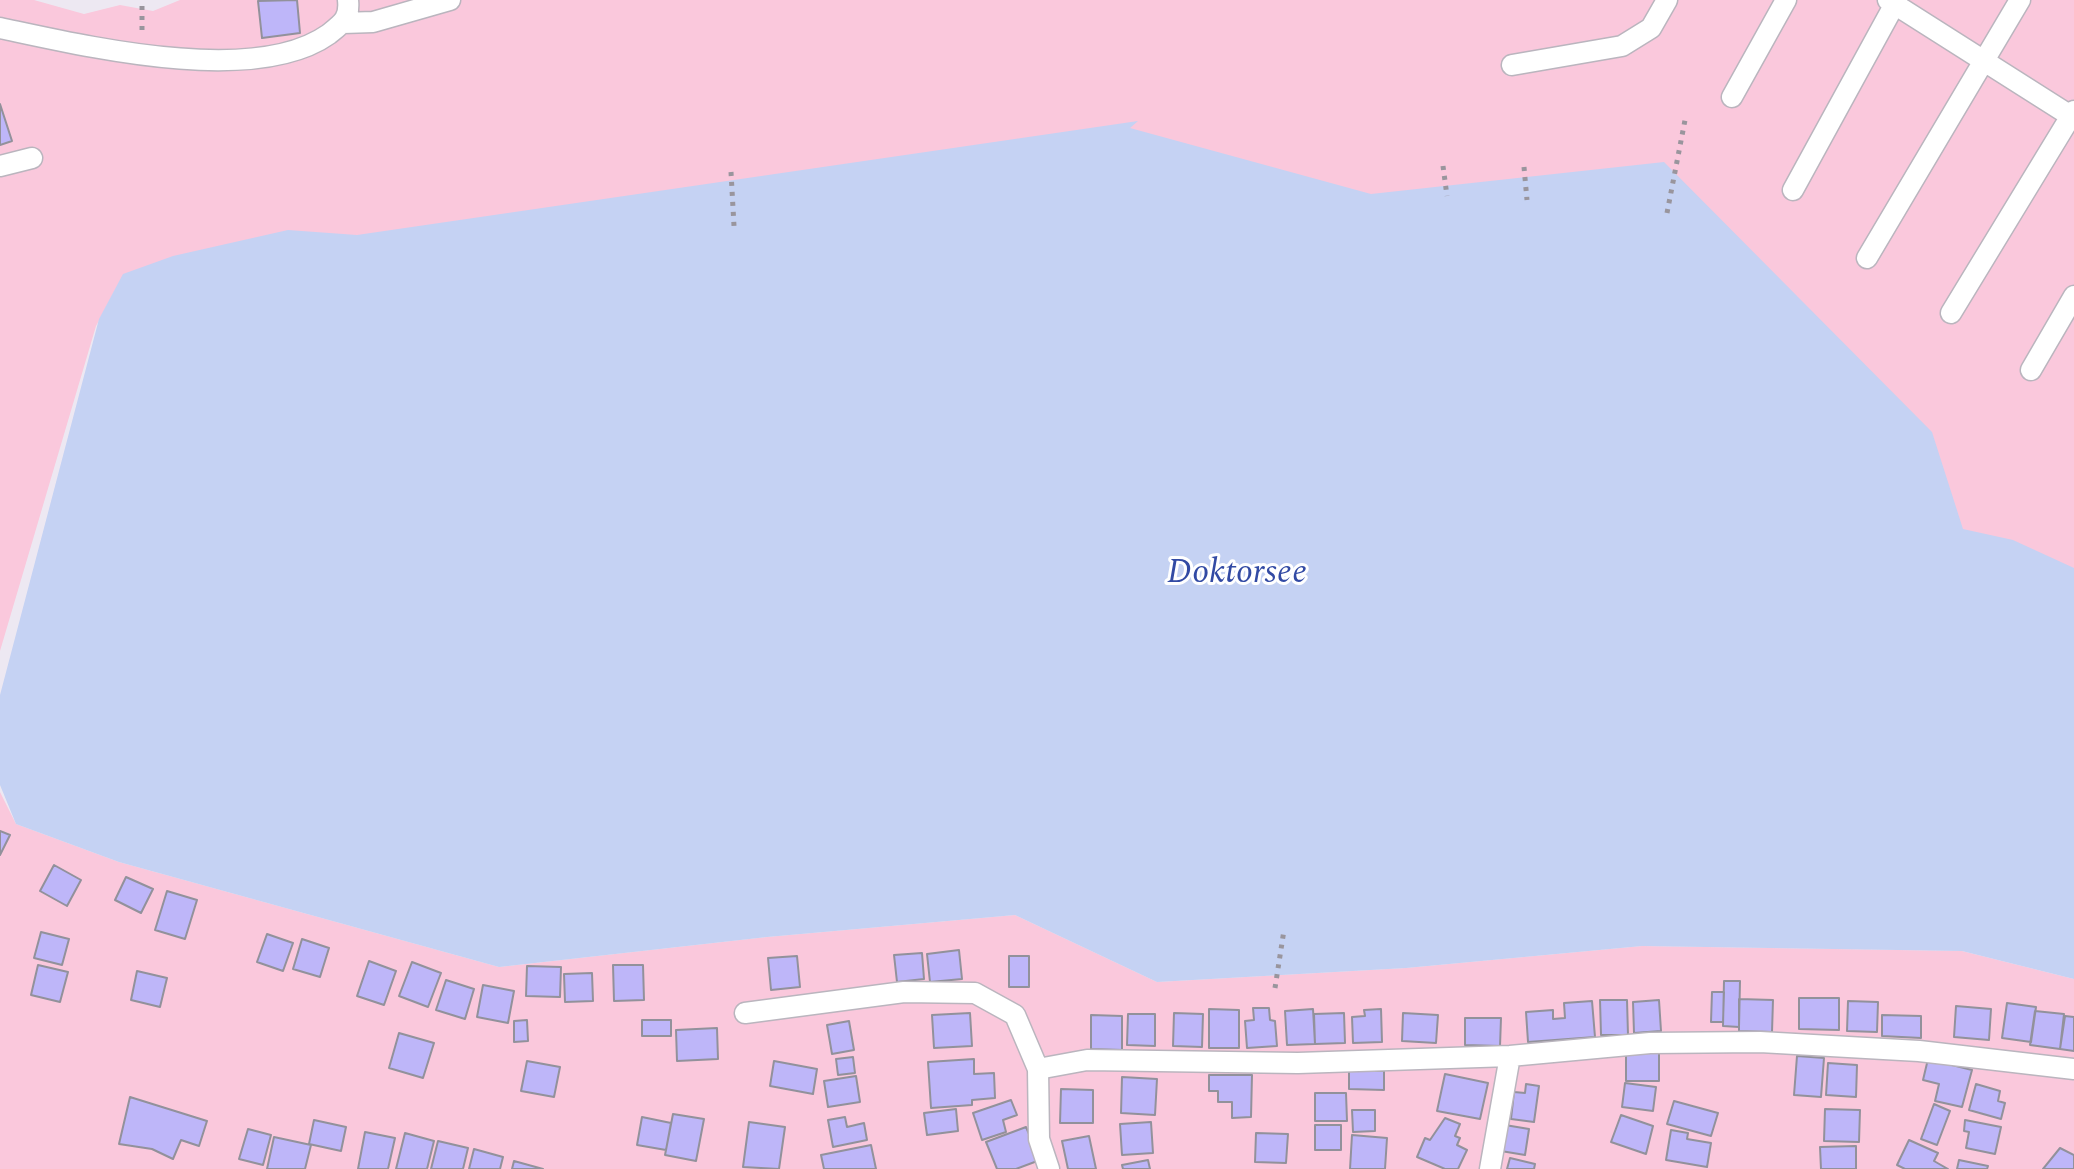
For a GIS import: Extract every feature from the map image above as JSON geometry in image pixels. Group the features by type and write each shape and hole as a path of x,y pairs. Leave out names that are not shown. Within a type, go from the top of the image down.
{"lane":[{"path":"0,28 157,57 257,59 313,45 343,23 349,13 348,0"},
{"path":"343,23 373,22 450,0"},
{"path":"1512,65 1622,46 1651,28 1667,0"},
{"path":"1732,97 1786,0"},
{"path":"1867,258 2020,0"},
{"path":"1793,190 1893,1 2073,115 1951,313"},
{"path":"0,166 32,158"},
{"path":"2031,370 2074,296"},
{"path":"745,1013 904,992 975,993 1015,1015 1038,1069 1039,1139 1049,1169"},
{"path":"1038,1069 1087,1060 1298,1063 1510,1056 1650,1043 1760,1042 1919,1051 2074,1069"},
{"path":"1490,1169 1510,1056"}],"path":[{"path":"142,0 142,30"},
{"path":"1667,213 1686,115"},
{"path":"1443,166 1447,196"},
{"path":"1524,167 1527,200"},
{"path":"731,172 734,226"},
{"path":"1275,988 1284,930"}],"shaded area":[{"path":"0,0 34,0 84,14 120,5 153,11 180,0 2074,0 2074,576 1960,535 1368,200 120,281 96,326 0,651"},
{"path":"0,792 16,824 119,862 499,967 767,937 1015,915 1157,982 1406,968 1642,946 1962,951 2074,979 2074,1169 0,1169"}],"water":[{"name":"Doktorsee","path":"1138,121 1130,128 1371,194 1664,162 1932,432 1963,529 2013,540 2074,568 2074,979 1962,951 1642,946 1406,968 1157,982 1015,915 767,937 499,967 119,862 16,824 0,785 0,695 99,319 123,274 173,256 288,230 357,235"}],"building":[{"path":"297,0 300,33 262,38 258,1"},
{"path":"0,104 12,141 0,145"},
{"path":"0,831 10,835 0,855"},
{"path":"54,865 81,880 67,906 40,891"},
{"path":"126,877 153,889 141,913 115,900"},
{"path":"167,891 197,900 185,939 155,930"},
{"path":"41,932 69,939 62,965 34,958"},
{"path":"267,934 293,943 283,971 257,962"},
{"path":"302,939 329,948 320,977 293,969"},
{"path":"959,950 962,979 930,982 927,954"},
{"path":"922,953 924,979 897,982 894,955"},
{"path":"797,956 800,987 771,990 768,958"},
{"path":"1009,956 1029,956 1029,987 1009,987"},
{"path":"369,961 396,971 384,1005 357,996"},
{"path":"412,962 441,973 428,1007 399,996"},
{"path":"38,965 68,972 60,1002 31,995"},
{"path":"613,965 643,965 644,1000 614,1001"},
{"path":"527,966 561,967 560,997 526,996"},
{"path":"137,971 167,978 160,1007 131,1000"},
{"path":"592,973 593,1001 565,1002 564,974"},
{"path":"446,980 474,989 465,1019 436,1010"},
{"path":"1724,981 1740,981 1739,1027 1723,1026"},
{"path":"483,985 514,991 508,1023 477,1017"},
{"path":"1712,992 1724,992 1723,1022 1711,1022"},
{"path":"1799,998 1839,998 1839,1030 1799,1029"},
{"path":"1739,999 1773,1000 1772,1032 1739,1031"},
{"path":"1600,1000 1627,1000 1628,1035 1601,1035"},
{"path":"1659,1000 1661,1031 1634,1033 1633,1002"},
{"path":"1592,1001 1595,1037 1528,1042 1526,1012 1553,1010 1553,1019 1565,1018 1564,1003"},
{"path":"1848,1001 1878,1002 1877,1032 1847,1031"},
{"path":"2007,1003 2036,1007 2031,1042 2002,1038"},
{"path":"1956,1006 1991,1009 1989,1040 1954,1037"},
{"path":"1253,1008 1269,1008 1270,1020 1275,1021 1277,1046 1247,1048 1245,1021 1254,1020"},
{"path":"1209,1009 1239,1010 1239,1048 1209,1048"},
{"path":"1313,1009 1315,1044 1287,1045 1285,1011"},
{"path":"1381,1009 1382,1042 1353,1043 1352,1017 1365,1016 1364,1010"},
{"path":"2035,1011 2064,1014 2060,1049 2030,1045"},
{"path":"970,1013 972,1046 934,1048 932,1015"},
{"path":"1174,1013 1203,1014 1202,1047 1173,1046"},
{"path":"1344,1013 1345,1043 1315,1044 1314,1014"},
{"path":"1403,1013 1438,1015 1436,1043 1402,1041"},
{"path":"1128,1014 1155,1014 1155,1046 1127,1045"},
{"path":"1091,1015 1122,1016 1122,1050 1091,1049"},
{"path":"1882,1015 1921,1016 1921,1038 1882,1036"},
{"path":"2065,1016 2074,1017 2074,1051 2060,1049"},
{"path":"1465,1018 1501,1018 1500,1046 1465,1045"},
{"path":"527,1020 528,1041 514,1042 514,1021"},
{"path":"642,1020 671,1020 671,1036 642,1036"},
{"path":"849,1021 854,1050 832,1054 827,1025"},
{"path":"717,1028 718,1059 677,1061 676,1030"},
{"path":"399,1033 434,1043 423,1078 389,1068"},
{"path":"1626,1053 1659,1053 1659,1081 1626,1081"},
{"path":"1797,1056 1824,1058 1821,1097 1794,1095"},
{"path":"853,1057 855,1073 838,1075 836,1059"},
{"path":"974,1059 974,1074 994,1073 995,1098 972,1100 972,1105 931,1108 928,1062"},
{"path":"1928,1059 1972,1070 1962,1107 1935,1101 1939,1084 1923,1080"},
{"path":"527,1061 560,1067 554,1097 521,1091"},
{"path":"774,1061 817,1069 813,1094 770,1086"},
{"path":"1828,1063 1857,1065 1856,1097 1826,1095"},
{"path":"1349,1071 1384,1071 1384,1090 1349,1089"},
{"path":"1445,1074 1488,1083 1480,1119 1437,1111"},
{"path":"1209,1075 1252,1075 1251,1117 1232,1118 1232,1102 1218,1102 1218,1091 1209,1091"},
{"path":"856,1076 860,1102 828,1107 824,1081"},
{"path":"1122,1077 1157,1079 1155,1115 1121,1113"},
{"path":"1625,1083 1656,1087 1653,1111 1622,1107"},
{"path":"1526,1084 1539,1086 1534,1122 1511,1119 1514,1092 1525,1093"},
{"path":"1976,1084 2000,1091 1998,1101 2005,1103 2001,1119 1969,1110"},
{"path":"1061,1089 1093,1090 1093,1123 1060,1123"},
{"path":"1315,1093 1346,1093 1347,1121 1315,1121"},
{"path":"130,1097 207,1121 199,1146 181,1140 173,1159 152,1149 119,1144"},
{"path":"1011,1100 1017,1115 1003,1120 1006,1132 982,1140 973,1113"},
{"path":"1674,1101 1718,1113 1711,1136 1667,1124"},
{"path":"1934,1104 1950,1111 1937,1145 1921,1139"},
{"path":"956,1109 958,1131 927,1135 924,1113"},
{"path":"1825,1109 1860,1110 1859,1142 1824,1141"},
{"path":"1352,1110 1375,1110 1375,1131 1353,1132"},
{"path":"673,1114 704,1119 696,1161 665,1155"},
{"path":"1621,1115 1653,1126 1646,1154 1611,1142"},
{"path":"642,1117 671,1123 666,1150 637,1145"},
{"path":"845,1117 847,1127 864,1123 867,1140 833,1147 828,1120"},
{"path":"1445,1118 1460,1124 1455,1136 1460,1138 1457,1145 1467,1150 1458,1169 1445,1169 1417,1157 1425,1138 1430,1140"},
{"path":"314,1120 346,1127 341,1151 309,1144"},
{"path":"1965,1120 2001,1127 1995,1154 1966,1148 1969,1132 1964,1131"},
{"path":"749,1122 785,1127 779,1169 743,1167"},
{"path":"1151,1122 1153,1153 1122,1155 1120,1124"},
{"path":"1315,1125 1341,1125 1341,1150 1315,1150"},
{"path":"1505,1125 1529,1129 1525,1155 1501,1151"},
{"path":"1026,1127 1040,1160 1016,1169 997,1169 986,1142"},
{"path":"248,1129 271,1135 263,1165 239,1159"},
{"path":"1671,1130 1688,1133 1687,1139 1711,1143 1707,1167 1666,1160"},
{"path":"365,1132 395,1138 388,1169 358,1169"},
{"path":"405,1133 434,1141 427,1169 396,1169"},
{"path":"1256,1133 1288,1134 1286,1163 1255,1162"},
{"path":"1352,1135 1387,1138 1385,1169 1350,1169"},
{"path":"1089,1136 1096,1169 1068,1169 1062,1141"},
{"path":"274,1137 311,1145 305,1169 267,1169"},
{"path":"1909,1140 1938,1153 1934,1161 1948,1169 1905,1169 1897,1165"},
{"path":"438,1141 468,1148 463,1169 431,1169"},
{"path":"871,1145 876,1169 824,1169 821,1155"},
{"path":"1856,1146 1856,1169 1821,1169 1820,1147"},
{"path":"2060,1148 2074,1155 2074,1169 2043,1169"},
{"path":"474,1149 503,1157 500,1169 469,1169"},
{"path":"1510,1158 1535,1164 1534,1169 1507,1169"},
{"path":"1148,1160 1150,1169 1123,1169 1122,1165"},
{"path":"1959,1160 1988,1166 1987,1169 1957,1169"},
{"path":"514,1161 543,1169 512,1169"}]}
